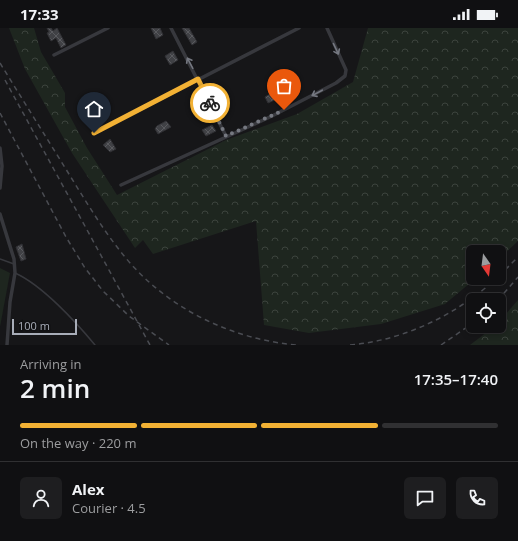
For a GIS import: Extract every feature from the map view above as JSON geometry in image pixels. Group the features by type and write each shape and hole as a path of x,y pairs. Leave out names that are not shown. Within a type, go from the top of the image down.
{"street":[{"path":"54,55 108,28"},
{"path":"171,28 226,136"},
{"path":"94,133 299,28"},
{"path":"121,185 272,116 336,83 345,76 346,70 327,28"},
{"path":"0,148 0,188"},
{"path":"0,214 14,264 15,273 10,302 7,345"}],"lane":[{"path":"0,259 14,264"},
{"path":"15,273 38,288 80,327 95,345"}],"green space":[{"path":"9,28 34,28 41,52 65,93 65,107 87,148 117,195 226,140 297,114 353,82 368,28 518,28 518,241 506,252 506,245 466,245 466,285 468,285 445,304 381,324 309,333 264,325 256,221 153,254 143,240 135,248 72,153 25,69"},
{"path":"0,268 10,273 0,327"},
{"path":"518,300 518,345 470,345 486,333 506,333 506,314"}],"building":[{"path":"47,28 51,28 53,31 57,28 66,45 61,48 56,38 51,41 47,33 49,32"},
{"path":"151,28 160,28 163,35 156,39"},
{"path":"182,28 189,28 197,42 192,45"},
{"path":"173,51 178,60 170,65 165,56"},
{"path":"277,90 281,97 268,103 265,97"},
{"path":"166,121 171,127 158,134 155,129 157,126"},
{"path":"212,125 216,131 206,136 202,130"},
{"path":"110,139 116,149 110,152 103,145"},
{"path":"22,244 26,259 21,261 16,247"}],"railway":[{"path":"0,63 100,223 131,264 148,281 185,309 206,320 227,329 250,336 273,342 296,345"},
{"path":"5,80 150,345"},
{"path":"0,113 66,237 85,268 103,291 129,316 169,345"},
{"path":"506,269 518,257"},
{"path":"504,293 518,277"},
{"path":"350,345 390,338 429,324 464,303 488,285"},
{"path":"441,345 466,328"}],"way so far":[{"path":"210,103 226,136 284,110"}],"route":[{"path":"94,133 198,79 210,103"}]}
